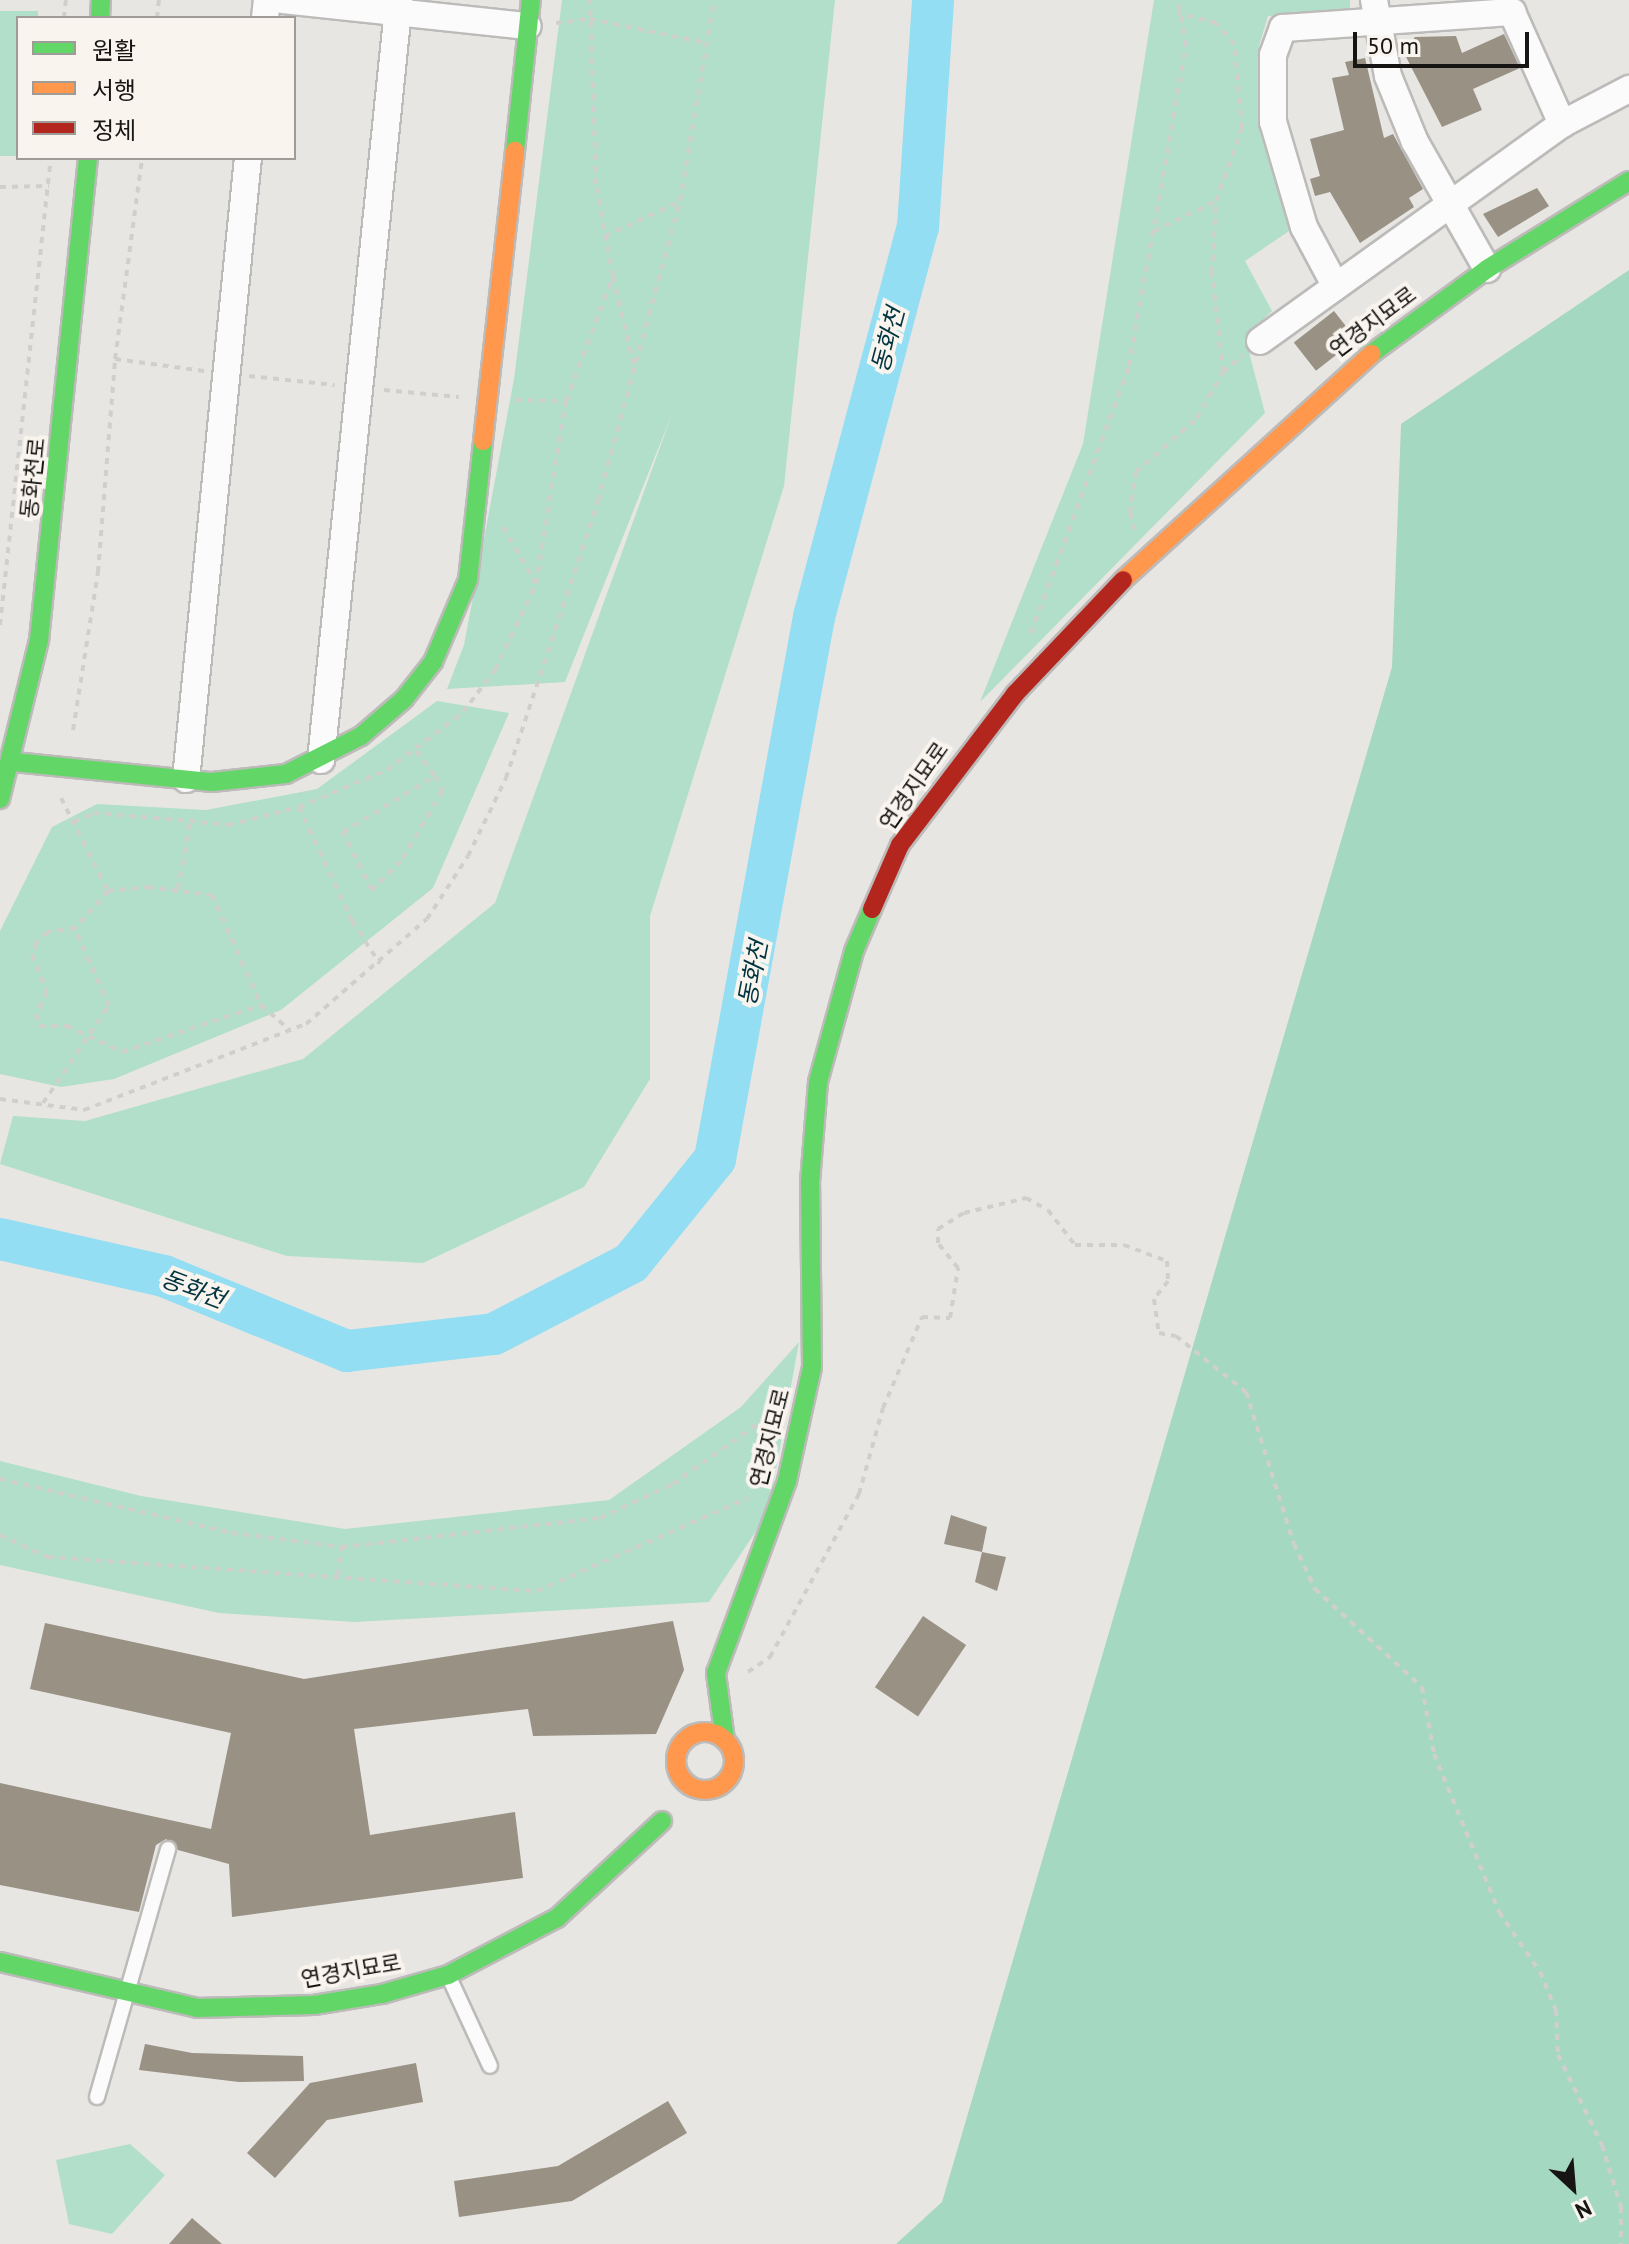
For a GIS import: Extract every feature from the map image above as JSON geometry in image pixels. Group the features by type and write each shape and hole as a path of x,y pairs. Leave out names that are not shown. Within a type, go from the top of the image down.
{"street":[{"path":"283,0 399,7 538,25"},
{"path":"14,762 186,779 257,779 321,760 404,699 453,624 468,580 538,25 531,0"},
{"path":"321,760 399,7"},
{"path":"1334,283 1304,227 1283,166 1273,122 1273,55 1283,28 1374,7 1512,12 1562,124"},
{"path":"1374,7 1388,76 1448,203 1487,269"},
{"path":"1260,341 1334,283 1562,124 1629,89"},
{"name":"동화천로","path":"0,799 14,762 39,640 88,160"},
{"path":"186,779 223,374 248,160"},
{"name":"연경지묘로","path":"715,1697 716,1673 787,1481 812,1367 810,1182 818,1082 854,951 900,845 1015,694 1143,559 1339,378 1487,269 1629,181"},
{"path":"662,1821 678,1773 681,1744 698,1733 715,1697"},
{"path":"678,1773 700,1790 719,1787 732,1774 734,1756 725,1740 715,1697"},
{"path":"698,1733 725,1740"},
{"name":"연경지묘로","path":"0,1962 123,1994 197,2008 314,2005 448,1975 557,1918 700,1790"}],"lane":[{"path":"97,2097 123,1994 168,1849"},
{"path":"448,1975 490,2066"}],"path":[{"path":"0,1099 84,1110 290,1030 381,965 427,919 506,778 598,501 680,201 714,0"},
{"path":"1026,642 1129,366 1186,46 1177,13 1178,0"},
{"path":"1136,536 1130,513 1136,472 1197,418 1223,372 1212,273 1216,201 1242,128 1234,44 1216,23 1177,13"},
{"path":"538,25 590,19 707,43"},
{"path":"0,625 51,160"},
{"path":"73,730 98,572 115,359 142,160"},
{"path":"0,187 49,186"},
{"path":"605,236 680,201"},
{"path":"1153,232 1216,201"},
{"path":"613,276 635,368"},
{"path":"115,359 223,374"},
{"path":"491,400 566,401"},
{"path":"501,523 536,584"},
{"path":"416,751 435,776 442,791 401,861 372,890 343,832 435,776"},
{"path":"61,798 108,891"},
{"path":"299,807 352,921 381,965"},
{"path":"74,822 94,813 190,821"},
{"path":"261,1005 122,1052 67,1026 39,1026 36,1014 47,992 32,955 36,943 47,932 75,928 108,891 147,887 212,895 261,1005 290,1030"},
{"path":"43,1103 109,1006 75,928"},
{"path":"736,1680 770,1657 859,1494 883,1408 922,1317 950,1318 958,1268 938,1243 938,1229 964,1213 1026,1198 1048,1210 1075,1245 1124,1245 1167,1261 1168,1281 1154,1299 1159,1333 1176,1336 1246,1392 1294,1544 1315,1589 1422,1687 1434,1754 1499,1912 1540,1972 1556,2010 1558,2055 1602,2145 1621,2207 1621,2244"},
{"path":"0,1479 232,1533 342,1547 600,1518 673,1484 760,1426 781,1403"},
{"path":"0,1535 47,1557 537,1591 787,1481"},
{"path":"338,1575 342,1547"}],"green space":[{"path":"562,0 835,0 784,486 650,916 650,1079 584,1187 423,1263 287,1256 0,1164 13,1116 85,1121 303,1059 495,903 672,414 565,682 447,689 464,645 514,379"},
{"path":"1154,0 1350,0 1350,9 1268,16 1259,46 1261,136 1292,229 1245,261 1272,311 1245,337 1265,413 980,702 1083,444"},
{"path":"0,11 38,11 38,16 16,16 16,156 0,156"},
{"path":"1629,270 1629,2244 896,2244 942,2202 1392,667 1401,424"},
{"path":"437,701 509,713 433,888 281,1010 114,1079 61,1087 0,1074 0,931 52,827 97,804 206,810 317,789"},
{"path":"799,1342 768,1513 709,1602 354,1622 219,1613 0,1565 0,1461 141,1496 345,1529 609,1500 741,1407"},
{"path":"130,2144 165,2175 112,2234 69,2224 56,2160"}],"building":[{"path":"1504,34 1520,68 1473,89 1482,110 1442,127 1404,53 1415,37 1456,36 1462,53"},
{"path":"1365,58 1384,138 1393,134 1423,189 1409,198 1414,207 1360,243 1330,192 1315,196 1310,179 1320,176 1310,139 1344,130 1332,78 1349,75 1345,62"},
{"path":"1537,188 1549,206 1498,237 1483,214"},
{"path":"1334,311 1356,339 1316,371 1294,342"},
{"path":"951,1515 987,1527 982,1552 944,1544"},
{"path":"982,1552 1006,1557 997,1591 975,1582"},
{"path":"923,1616 966,1645 918,1716 875,1687"},
{"path":"673,1621 684,1670 656,1734 533,1736 528,1709 354,1729 370,1835 515,1812 523,1878 232,1917 229,1864 178,1850 166,1839 156,1845 139,1912 0,1885 0,1783 211,1829 231,1733 30,1689 45,1623 304,1679"},
{"path":"145,2044 192,2053 303,2056 304,2081 239,2082 139,2070"},
{"path":"416,2063 423,2102 327,2120 275,2178 247,2153 310,2083"},
{"path":"668,2101 687,2133 572,2201 459,2217 454,2181 558,2166"},
{"path":"192,2218 222,2244 169,2244"}],"waterway":[{"name":"동화천","path":"0,1239 164,1276 347,1351 494,1334 631,1263 715,1159 814,617 918,227 933,0"}],"traffic: fast":[{"path":"100,16 101,0"},
{"path":"515,151 531,0"},
{"path":"0,799 39,640 88,160"},
{"path":"1371,354 1487,269 1629,181"},
{"path":"14,762 212,782 286,774 361,736 404,699 433,662 468,580 483,441"},
{"path":"725,1740 716,1673 787,1481 812,1367 810,1182 818,1082 854,951 872,909"},
{"path":"0,1962 197,2008 314,2005 382,1994 448,1975 557,1918 662,1821"}],"traffic: slow":[{"path":"483,441 515,151"},
{"path":"1123,580 1371,354"},
{"path":"705,1732 726,1740 734,1761 726,1782 705,1790 684,1782 676,1761 684,1740 705,1732"}],"traffic: jam":[{"path":"872,909 900,845 1015,694 1123,580"}]}
